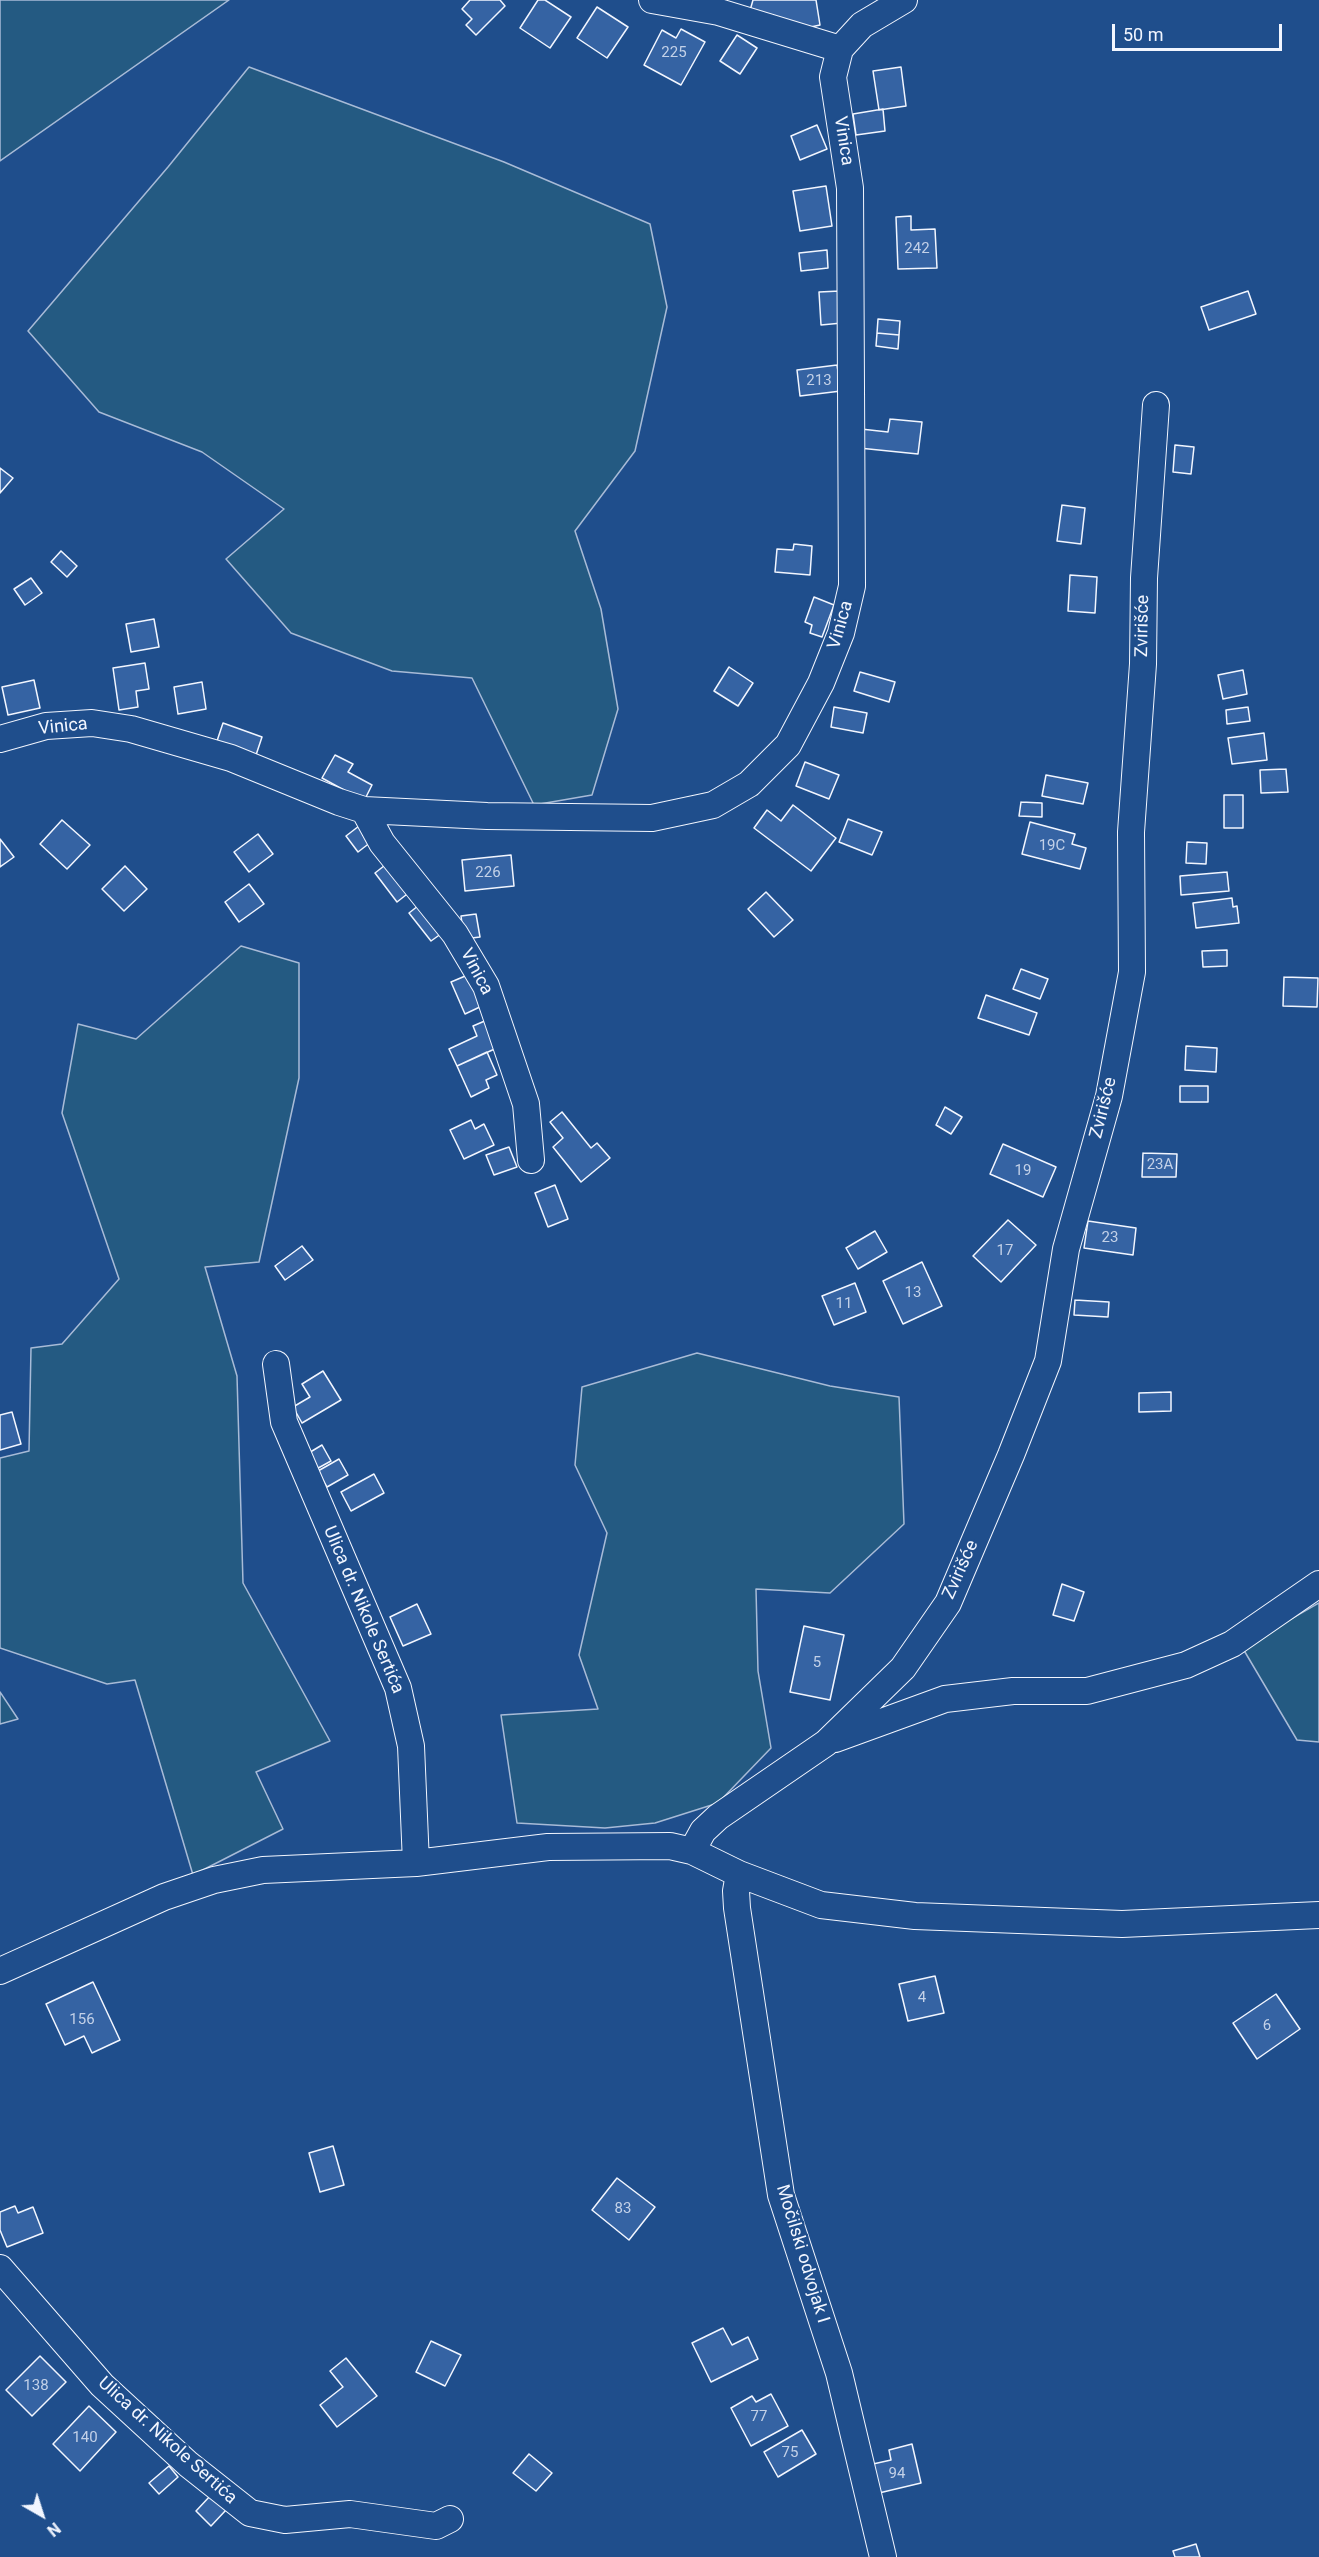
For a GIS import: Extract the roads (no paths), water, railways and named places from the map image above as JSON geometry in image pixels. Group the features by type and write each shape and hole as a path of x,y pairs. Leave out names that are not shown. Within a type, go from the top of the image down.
{"street":[{"path":"652,0 719,12 840,49"},
{"name":"Vinica","path":"0,739 46,726 92,723 131,729 231,758 364,810 487,816 652,818 713,805 748,783 788,745 822,683 841,633 852,586 850,188 833,77 840,49 862,25 904,0"},
{"name":"Zvirišće","path":"692,1851 703,1831 718,1817 826,1743 903,1668 948,1603 1048,1361 1066,1249 1109,1096 1132,972 1131,832 1143,664 1144,578 1156,405"},
{"name":"Vinica","path":"364,810 382,843 455,934 486,986 526,1104 531,1160"},
{"name":"Ulica dr. Nikole Sertića","path":"276,1364 284,1422 398,1688 411,1746 416,1863"},
{"name":"Zvirišće","path":"826,1743 945,1699 1013,1691 1087,1691 1186,1665 1232,1644 1319,1584"},
{"path":"0,1971 164,1897 214,1880 263,1870 416,1863 548,1847 670,1846 692,1851 739,1874 820,1905 915,1916 1122,1924 1318,1920"},
{"name":"Močilski odvojak I","path":"739,1874 736,1891 737,1908 781,2195 839,2373 883,2557"},
{"name":"Ulica dr. Nikole Sertića","path":"0,2268 102,2385 188,2464 250,2513 285,2520 350,2514 436,2526 450,2519"}]}
